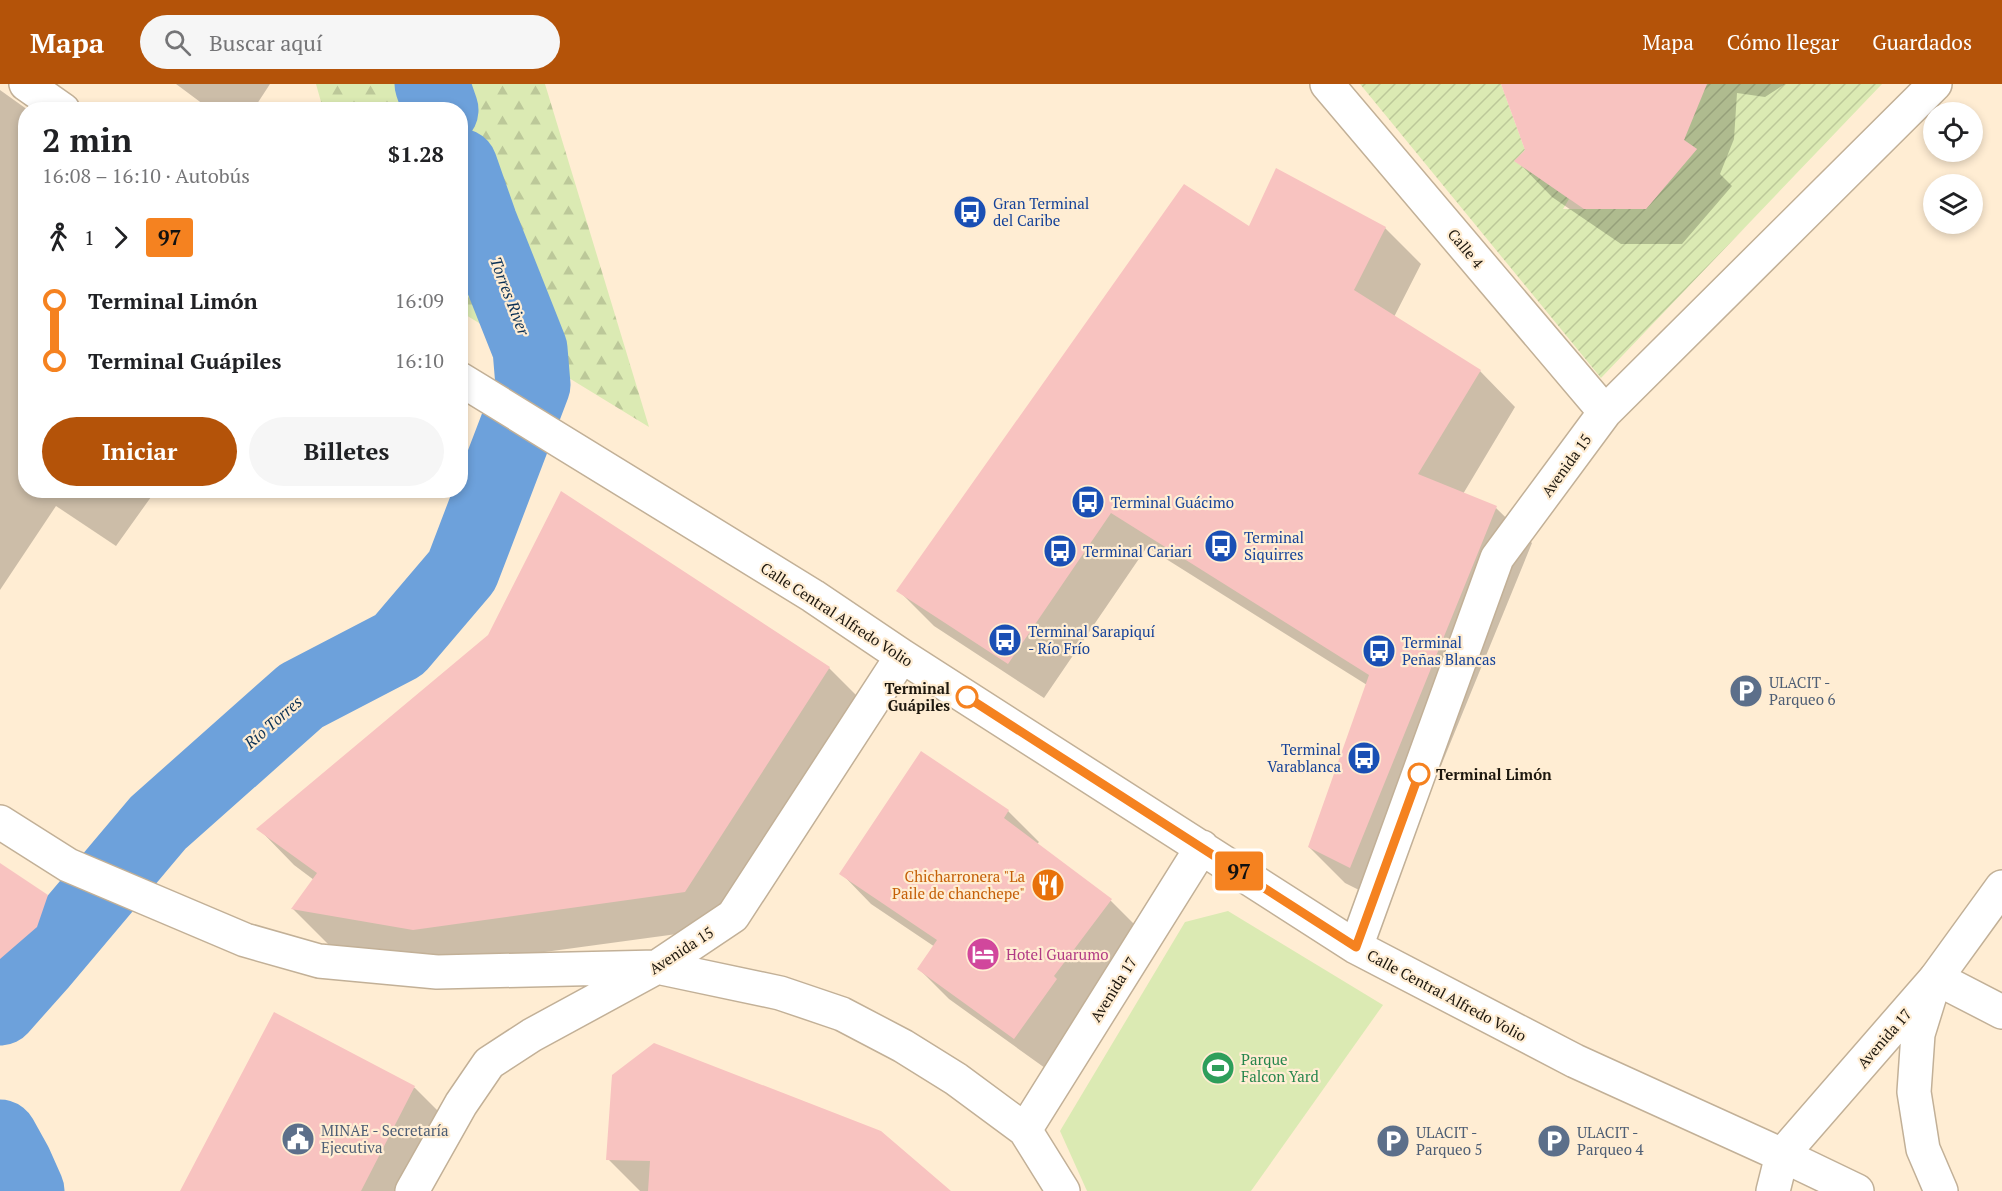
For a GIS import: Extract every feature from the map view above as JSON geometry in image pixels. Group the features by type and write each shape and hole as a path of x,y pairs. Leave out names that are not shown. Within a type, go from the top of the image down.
{"street":[{"path":"26,84 52,102"},
{"name":"Calle 4","path":"1327,84 1605,412"},
{"name":"Avenida 15","path":"1356,947 1497,558 1605,412 1935,84"},
{"name":"Calle Central Alfredo Volio","path":"468,384 813,596 902,656 1356,947 1575,1061 1857,1191"},
{"name":"Avenida 15","path":"412,1191 461,1104 489,1063 532,1035 657,967 733,916 902,656"},
{"path":"0,822 68,865 178,913 245,940 319,961 437,972 657,967 780,993 842,1014 903,1046 956,1079 1025,1130 1064,1191"},
{"name":"Avenida 17","path":"1025,1130 1202,847"},
{"name":"Avenida 17","path":"1773,1191 1782,1155 1936,978 2002,887"},
{"path":"1941,1191 1923,1149 1914,1092 1918,1034 1936,978 2002,1012"}],"green space":[{"path":"316,84 545,84 649,427 468,316 468,102 321,102"},
{"path":"1360,84 1501,84 1525,150 1515,161 1569,199 1563,209 1646,209 1697,149 1684,140 1700,84 1882,84 1601,378"},
{"name":"Parque Falcon Yard","path":"1228,911 1383,1005 1251,1191 1087,1191 1060,1131 1185,922"}],"building":[{"path":"1501,84 1707,84 1684,140 1697,149 1646,209 1584,209 1514,161 1525,150"},
{"path":"1276,168 1386,227 1354,290 1481,370 1418,474 1497,506 1350,868 1308,847 1369,675 1111,513 1008,664 896,591 1184,184 1249,226"},
{"path":"561,491 830,667 685,892 413,930 291,909 317,873 256,829 488,635"},
{"path":"921,751 1009,810 1004,818 1112,899 1054,976 1057,979 1014,1039 917,969 937,940 839,874"},
{"path":"0,863 48,895 37,927 0,959"},
{"name":"MINAE - Secretaría Ejecutiva","path":"274,1012 415,1086 361,1191 180,1191"},
{"path":"654,1043 881,1131 951,1191 648,1191 650,1161 606,1160 612,1075"}],"waterway":[{"name":"Torres River","path":"432,84 438,102"},
{"name":"Río Torres","path":"0,1008 158,823 301,696 399,645 462,571 533,385 530,349 468,189"},
{"name":"Río Torres","path":"0,1137 27,1191"}],"bus line":[{"name":"97","path":"967,697 1356,947 1419,774"}],"place":[{"name":"Gran Terminal del Caribe","path":"970,212"},
{"name":"Terminal Guácimo","path":"1088,502"},
{"name":"Terminal Siquirres","path":"1221,546"},
{"name":"Terminal Cariari","path":"1060,551"},
{"name":"Terminal Sarapiquí - Río Frío","path":"1005,640"},
{"name":"Terminal Peñas Blancas","path":"1379,651"},
{"name":"ULACIT - Parqueo 6","path":"1746,691"},
{"name":"Terminal Guápiles","path":"967,697"},
{"name":"Terminal Varablanca","path":"1364,758"},
{"name":"Terminal Limón","path":"1419,774"},
{"name":"Chicharronera \"La Paile de chanchepe\"","path":"1048,885"},
{"name":"Hotel Guarumo","path":"983,954"},
{"name":"Parque Falcon Yard","path":"1218,1068"},
{"name":"MINAE - Secretaría Ejecutiva","path":"298,1139"},
{"name":"ULACIT - Parqueo 5","path":"1393,1141"},
{"name":"ULACIT - Parqueo 4","path":"1554,1141"}]}
